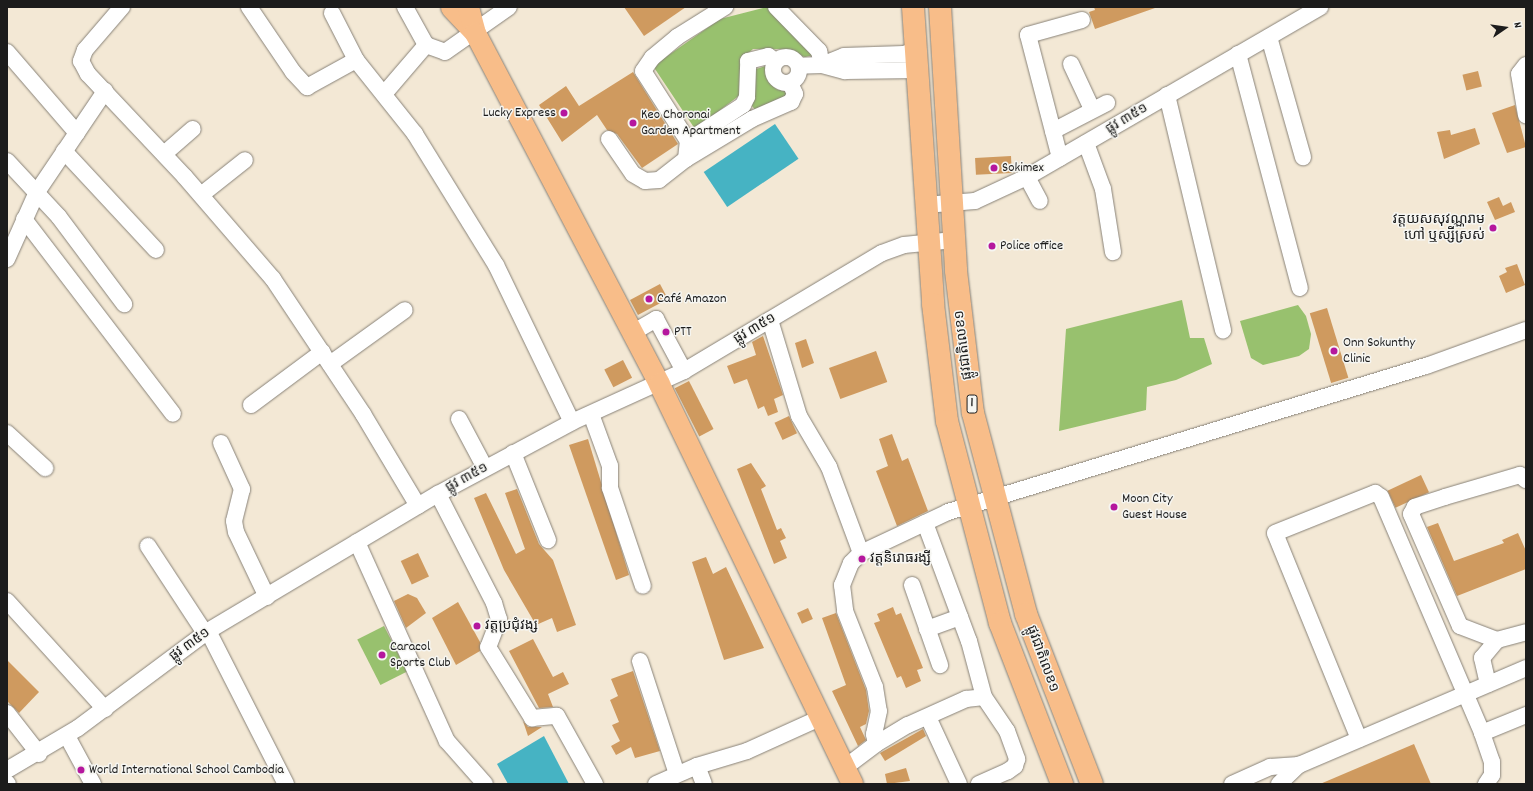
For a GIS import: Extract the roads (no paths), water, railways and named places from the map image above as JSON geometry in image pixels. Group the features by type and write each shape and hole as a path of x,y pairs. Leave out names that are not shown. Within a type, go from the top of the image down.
{"highway":[{"name":"ផ្លូវជាតិលេខ១","path":"912,7 928,242 939,368 967,506 1000,623 1027,698 1062,784"},
{"name":"ផ្លូវជាតិលេខ១","path":"940,7 954,240 965,360 993,498 1026,614 1052,687 1092,784"},
{"path":"1027,698 1052,687"}],"main road":[{"path":"451,7 474,33 659,384 848,776"},
{"path":"468,7 474,33"}],"street":[{"path":"248,7 293,72 307,87 356,60"},
{"path":"405,7 426,46 445,52 509,7"},
{"path":"686,159 688,141 644,71 652,58 677,37 725,7"},
{"path":"776,7 819,51 822,65"},
{"name":"ផ្លូវ ៣៥១","path":"926,204 976,201 1027,177 1320,7"},
{"path":"114,10 85,50 81,61 105,91 201,195 273,279 326,358 418,506"},
{"path":"332,13 356,60 384,94 429,155 496,265 572,422"},
{"path":"1060,158 1028,35 1082,20"},
{"path":"1269,37 1303,157"},
{"path":"384,94 426,46"},
{"path":"7,52 77,133"},
{"path":"776,62 788,56 799,66 822,65 844,56 904,54 916,60"},
{"path":"1238,54 1300,288"},
{"path":"688,141 743,105 747,97 748,61 768,56 776,62"},
{"path":"776,62 774,76 779,82 790,83 798,76 799,66"},
{"path":"1071,64 1092,109"},
{"path":"1526,65 1519,74 1526,115"},
{"path":"609,138 633,174 645,181 659,180 686,159 752,119 791,102 795,94 790,83"},
{"path":"7,259 37,192 105,91"},
{"path":"1167,95 1223,330"},
{"path":"1053,131 1092,109 1107,103"},
{"path":"743,105 752,119"},
{"path":"164,154 193,129"},
{"path":"1086,143 1103,189 1113,252"},
{"path":"64,151 156,250"},
{"path":"201,195 245,160"},
{"path":"7,161 37,192 96,263 124,304"},
{"path":"1027,177 1040,201"},
{"path":"24,219 173,414"},
{"name":"ផ្លូវ ៣៥១","path":"7,770 35,756 67,736 206,632 267,598 438,494 572,422 659,384 684,371 882,253 928,242 954,240"},
{"path":"251,405 405,310"},
{"path":"632,332 656,319 684,371"},
{"path":"770,320 800,416 829,467 861,553"},
{"path":"876,744 878,702 845,611 842,585 851,563 861,553 925,522 967,506 1426,366 1526,330"},
{"path":"591,414 610,466 610,488 643,586"},
{"path":"459,419 485,468"},
{"path":"7,433 45,468"},
{"path":"221,443 242,488 234,521 236,532 267,598"},
{"path":"513,453 548,540"},
{"path":"1497,640 1460,626 1411,514 1415,507 1452,495 1520,475 1526,480"},
{"path":"438,494 494,603 499,619 488,647 532,718 557,716 595,784"},
{"path":"1359,739 1275,538 1278,530 1379,494 1482,733 1492,762 1492,775 1486,784"},
{"path":"925,522 960,617 984,697 1007,731 1017,759 1015,766 1008,771 979,784"},
{"path":"357,542 448,741 485,784"},
{"path":"148,546 206,632 286,784"},
{"path":"912,584 940,665"},
{"path":"7,601 105,709"},
{"path":"927,629 960,617"},
{"path":"1488,684 1482,658 1497,640 1526,632"},
{"path":"640,661 677,774"},
{"path":"1278,784 1299,765 1526,668"},
{"path":"848,776 876,744 966,699 984,697"},
{"path":"7,713 35,756"},
{"path":"1482,733 1526,715"},
{"path":"928,717 959,784"},
{"path":"656,784 697,766 747,752 820,718"},
{"path":"7,726 35,756"},
{"path":"67,736 93,784"},
{"path":"1232,784 1270,767 1299,765"},
{"path":"697,766 704,784"}],"water":[{"path":"775,124 798,159 727,207 704,172"},
{"path":"544,736 569,784 508,784 497,764"}],"place":[{"name":"Lucky Express","path":"564,113"},
{"name":"Keo Choronai Garden Apartment","path":"633,123"},
{"name":"Sokimex","path":"994,168"},
{"name":"វត្តយសសុវណ្ណរាម ហៅ ឬស្សីស្រស់","path":"1493,228"},
{"name":"Police office","path":"992,246"},
{"name":"Café Amazon","path":"649,299"},
{"name":"PTT","path":"666,332"},
{"name":"Onn Sokunthy Clinic","path":"1334,351"},
{"name":"Moon City Guest House","path":"1114,507"},
{"name":"វត្តនិរោធរង្សី","path":"862,559"},
{"name":"វត្តប្រជុំវង្ស","path":"477,626"},
{"name":"Caracol Sports Club","path":"382,655"},
{"name":"World International School Cambodia","path":"81,770"}]}
